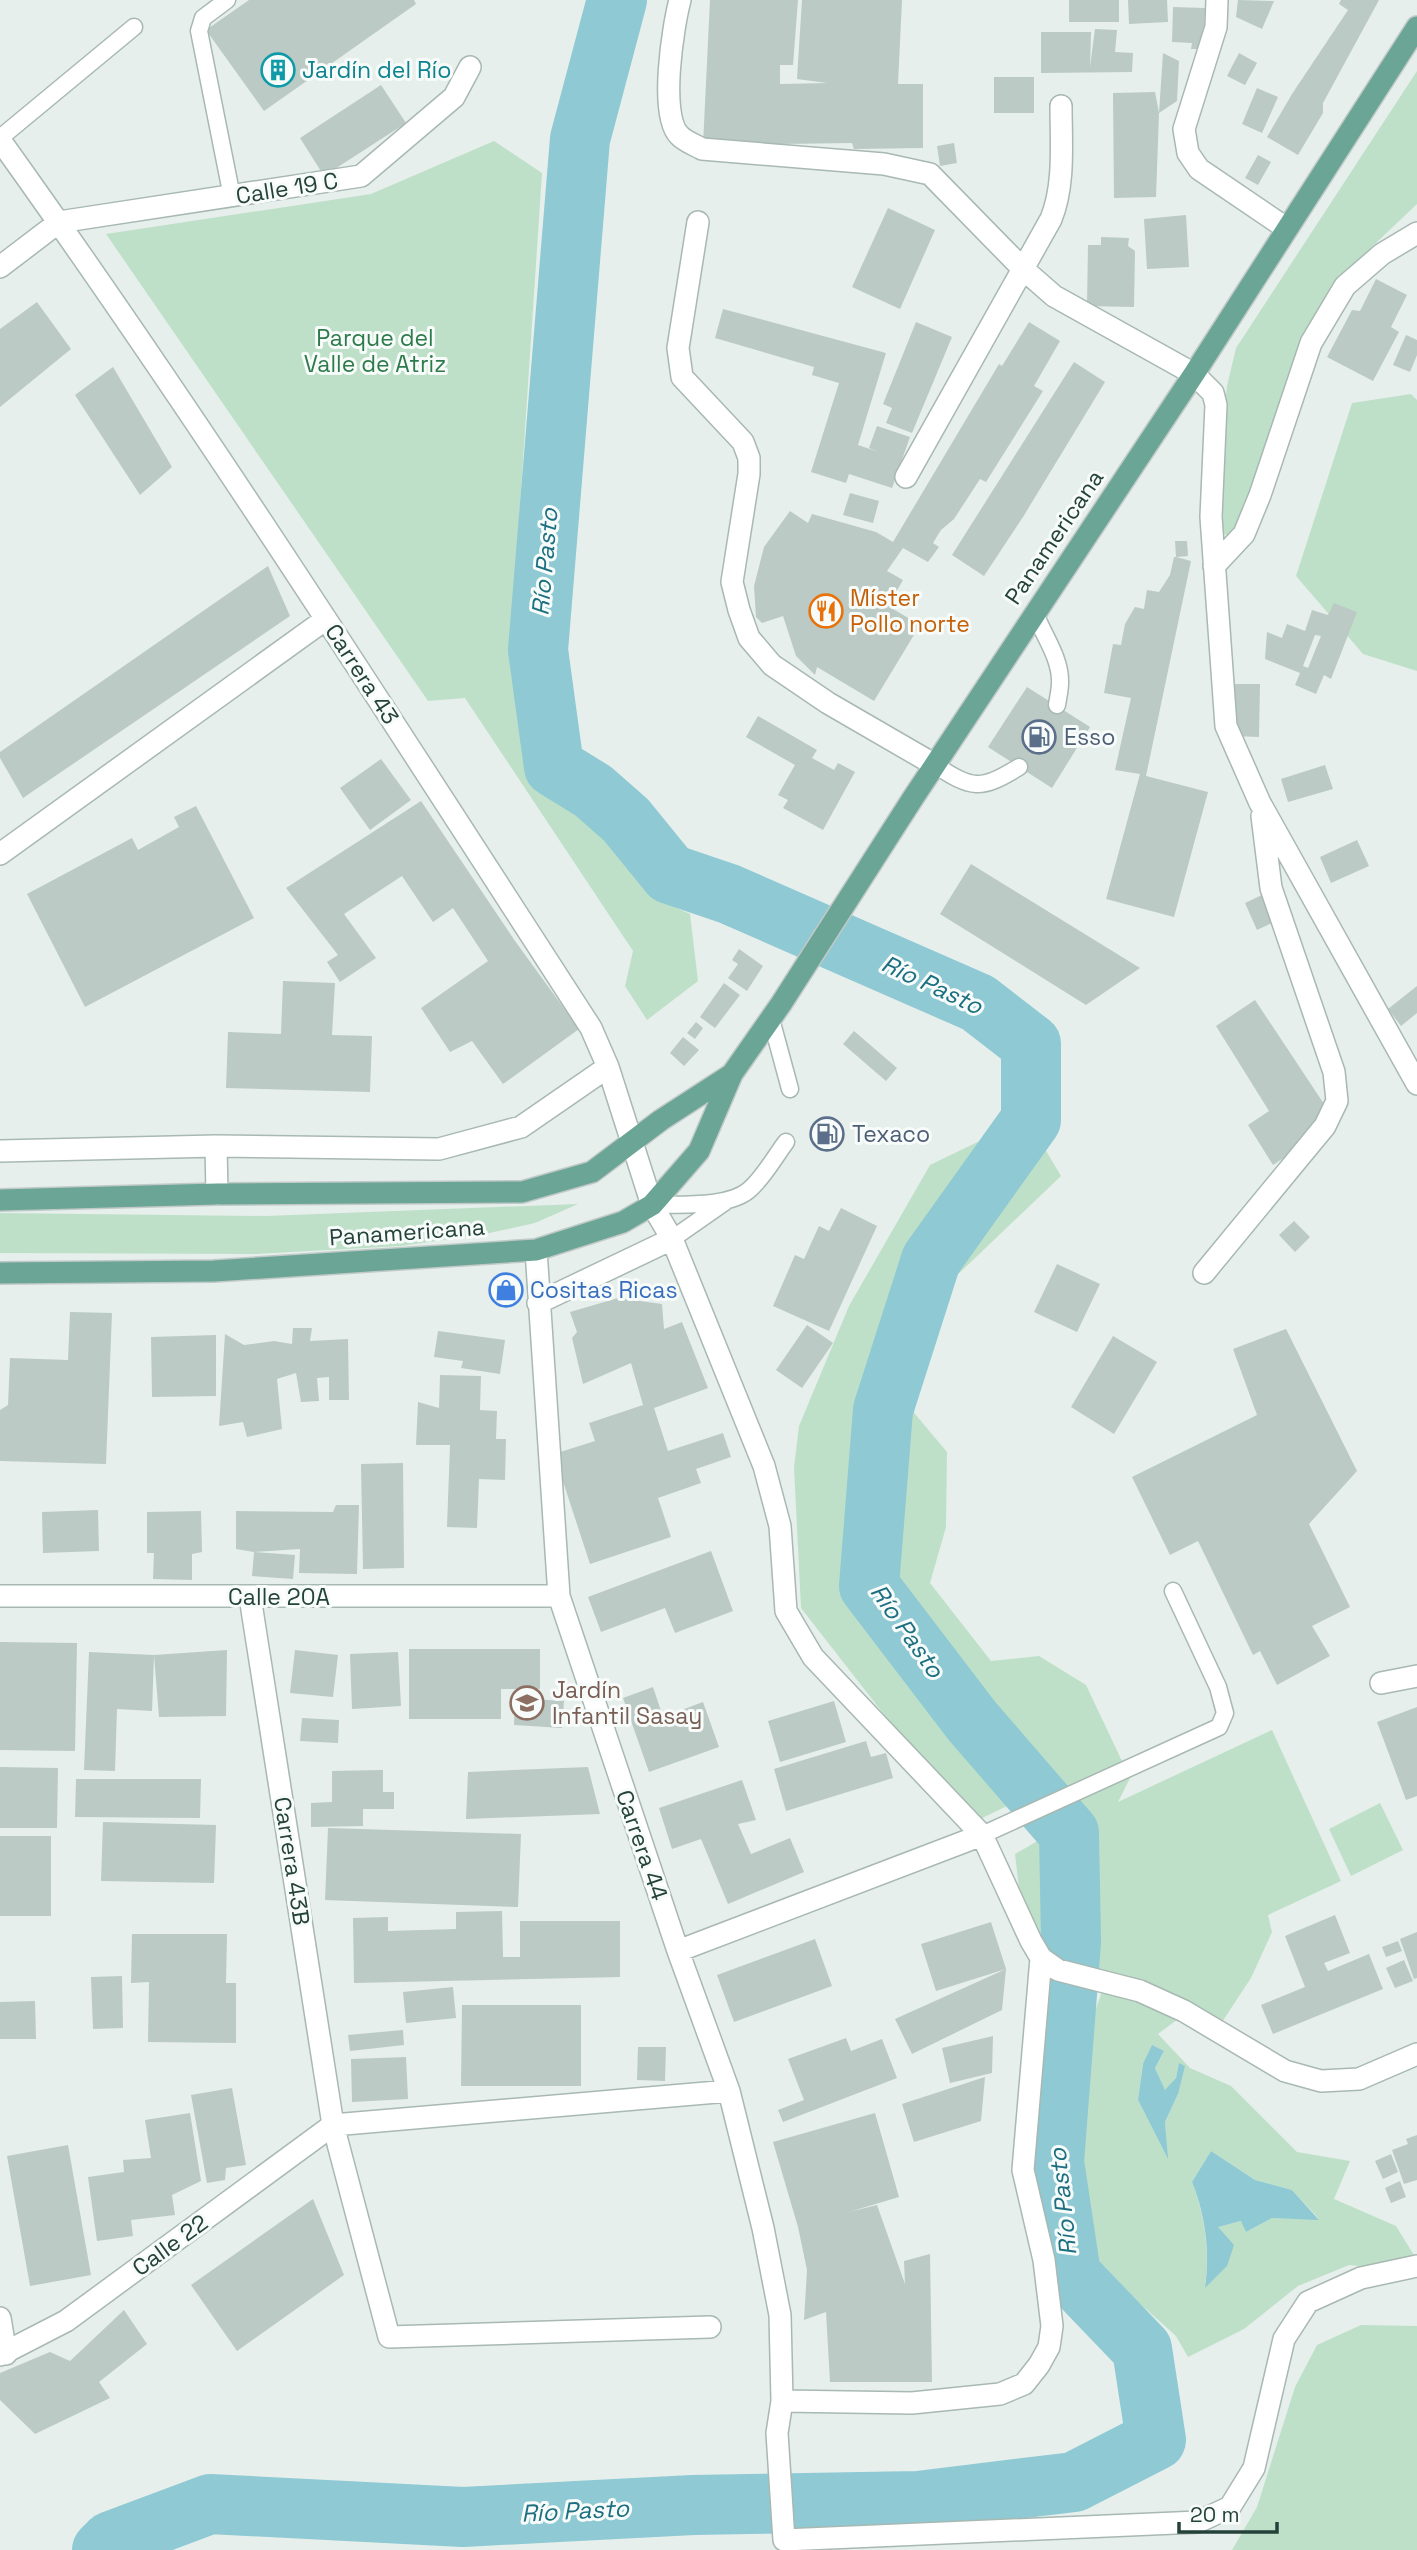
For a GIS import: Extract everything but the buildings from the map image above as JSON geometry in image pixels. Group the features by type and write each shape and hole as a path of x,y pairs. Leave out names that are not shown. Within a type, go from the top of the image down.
{"main road":[{"name":"Panamericana","path":"0,1273 214,1271 536,1250 622,1222 652,1205 699,1151 732,1074 776,1012 877,852 1194,374 1417,27"},
{"name":"Panamericana","path":"0,1200 217,1194 522,1192 592,1172 732,1074"}],"street":[{"path":"680,0 673,28 669,114 678,134 702,149 884,164 930,174 1022,268 1054,296 1194,374 1213,393 1216,405 1211,517 1226,726 1260,803 1417,1084"},
{"path":"1217,0 1216,27 1184,129 1188,152 1199,169 1286,228"},
{"name":"Calle 19 C","path":"59,222 361,176 454,97 470,67"},
{"path":"906,477 1056,206 1061,151 1061,106"},
{"path":"0,139 59,222 0,267"},
{"name":"Carrera 43","path":"59,222 326,619 591,1028 608,1068 652,1205 672,1239 764,1465 780,1526 786,1611 813,1657 982,1835 1031,1941 1050,1964"},
{"path":"698,222 678,348 682,377 743,442 749,458 750,474 732,582 738,610 749,638 772,665 828,703 935,765"},
{"path":"1214,566 1244,534 1260,495 1311,343 1345,286 1381,254 1417,233"},
{"path":"0,854 326,619"},
{"path":"1204,1273 1325,1126 1337,1101 1334,1072 1271,888 1260,803"},
{"path":"0,1151 216,1146 439,1149 521,1127 608,1068"},
{"path":"216,1146 217,1194"},
{"path":"538,1303 672,1239"},
{"name":"Carrera 44","path":"536,1250 559,1596 678,1951 729,2091 763,2228 780,2315 782,2401 777,2433 784,2538"},
{"name":"Calle 20A","path":"0,1597 559,1596"},
{"name":"Carrera 43B","path":"250,1597 333,2125 389,2337 710,2327"},
{"path":"1381,1683 1417,1676"},
{"path":"678,1951 982,1835"},
{"path":"782,2401 912,2403 1000,2394 1024,2384 1039,2365 1049,2347 1052,2326 1044,2260 1023,2170 1050,1964 1140,1991 1184,2011 1285,2071 1321,2081 1359,2079 1417,2054"},
{"path":"333,2125 729,2091"},
{"name":"Calle 22","path":"3,2354 66,2321 333,2125"},
{"path":"784,2538 1198,2522 1230,2507 1254,2468 1284,2339 1308,2302 1361,2278 1417,2266"},
{"path":"0,2318 3,2354"}],"lane":[{"path":"227,0 203,18 199,30 232,197"},
{"path":"0,139 134,27"},
{"path":"1035,613 1043,635 1055,655 1061,681 1057,705"},
{"path":"935,765 962,782 982,785 999,780 1019,767"},
{"path":"776,1012 790,1089"},
{"path":"672,1239 726,1202 747,1192 786,1142"},
{"path":"652,1205 726,1202"},
{"path":"982,1835 1219,1727 1224,1713 1218,1688 1173,1591"}],"green space":[{"path":"1417,71 1417,204 1356,262 1291,369 1267,456 1235,533 1220,533 1216,479 1227,386 1236,348"},
{"name":"Parque del Valle de Atriz","path":"494,141 542,173 510,657 532,781 616,846 659,900 690,914 698,981 647,1020 625,986 633,951 465,698 428,701 106,234 371,194"},
{"path":"1411,394 1417,400 1417,671 1363,654 1296,576 1352,403"},
{"path":"994,1134 1045,1149 1061,1176 951,1281 928,1332 910,1408 947,1452 946,1527 930,1583 991,1661 1039,1656 1086,1685 1130,1778 1118,1802 1272,1730 1341,1881 1268,1915 1272,1932 1251,1978 1222,2022 1190,2010 1158,2034 1190,2068 1231,2086 1297,2152 1350,2161 1334,2199 1396,2226 1417,2260 1417,2272 1349,2265 1298,2286 1244,2329 1188,2357 1176,2336 1089,2258 1077,2219 1071,2152 1083,2044 1107,1978 1049,1962 1020,1897 1015,1854 1053,1832 1032,1794 978,1820 914,1753 801,1608 794,1467 799,1426 849,1306 930,1165","holes":["1164,2051 1155,2068 1165,2091 1176,2078 1179,2064 1178,2094 1165,2122 1167,2157 1138,2100 1143,2064","1211,2151 1255,2180 1292,2190 1319,2219 1272,2218 1246,2232 1242,2221 1217,2227 1205,2287 1205,2234 1192,2182"]},
{"path":"578,1204 535,1223 480,1235 400,1246 256,1254 0,1253 0,1213 266,1216"},
{"path":"1380,1803 1403,1850 1351,1876 1329,1829"},
{"path":"1361,2325 1417,2326 1417,2550 1232,2550 1257,2507 1295,2387 1317,2345"}],"water":[{"path":"1152,2045 1164,2051 1155,2068 1165,2090 1176,2078 1179,2063 1185,2066 1178,2094 1165,2122 1168,2159 1138,2100 1143,2064"},
{"path":"1211,2151 1255,2180 1292,2190 1319,2220 1272,2218 1246,2232 1241,2221 1218,2227 1234,2245 1227,2266 1205,2288 1206,2235 1192,2182"}],"waterway":[{"name":"Río Pasto","path":"102,2550 111,2541 210,2504 463,2517 693,2505 918,2501 1074,2482 1156,2440 1142,2349 1071,2275 1054,2162 1071,1942 1069,1833 972,1721 869,1586 883,1410 931,1260 1031,1120 1031,1044 978,1003 729,894 670,874 626,820 593,791 554,767 538,650 580,139 617,0"}],"place":[{"name":"Jardín del Río","path":"278,70"},
{"name":"Míster Pollo norte","path":"826,611"},
{"name":"Esso","path":"1039,737"},
{"name":"Texaco","path":"827,1134"},
{"name":"Cositas Ricas","path":"506,1290"},
{"name":"Jardín Infantil Sasay","path":"527,1703"}]}
